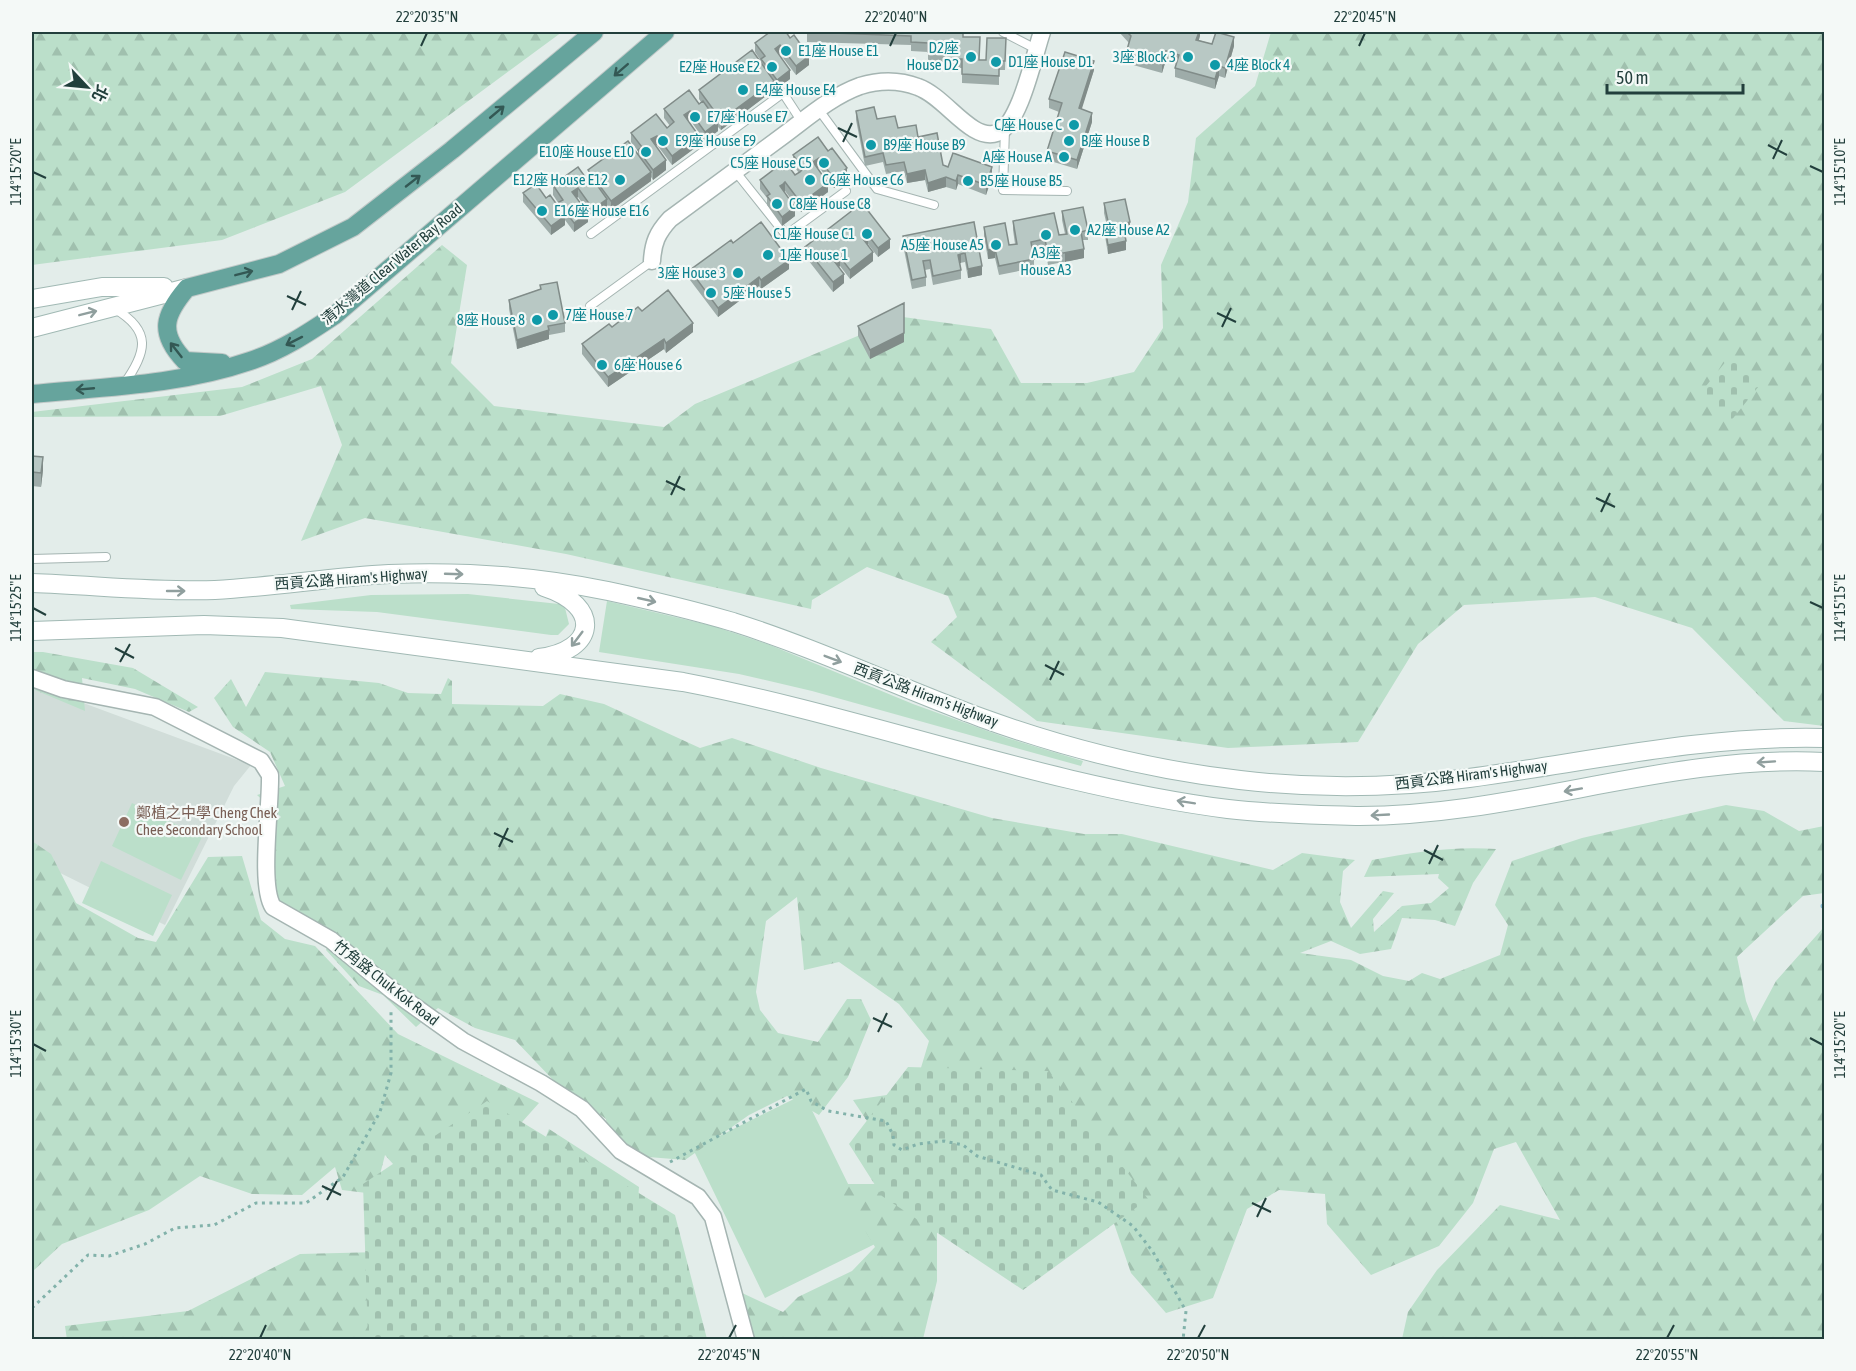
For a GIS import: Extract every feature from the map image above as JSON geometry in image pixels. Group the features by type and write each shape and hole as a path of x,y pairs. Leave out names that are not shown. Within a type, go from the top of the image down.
{"main road":[{"path":"32,328 279,264 353,227 452,150 594,32"},
{"name":"清水灣道 Clear Water Bay Road","path":"32,394 183,379 251,361 297,340 335,315 666,32"},
{"path":"32,299 102,286 187,288"},
{"path":"187,288 170,311 167,322 166,332 175,350 185,361 210,363 251,361"},
{"name":"西貢公路 Hiram's Highway","path":"32,583 118,589 222,589 387,574 502,576 560,582 694,611 772,636 983,718 1058,743 1167,769 1240,780 1319,785 1408,784 1467,778 1702,743 1778,737 1824,738"},
{"path":"502,576 555,591 578,604 584,614 585,626 582,637 573,646 547,657 522,660"},
{"path":"32,593 118,589"},
{"name":"西貢公路 Hiram's Highway","path":"32,631 204,625 282,628 683,682 745,694 1093,785 1230,809 1315,815 1410,813 1492,804 1720,766 1792,760 1824,762"}],"street":[{"path":"652,261 652,245 659,231 670,219 819,110 860,87 895,82 930,92 976,132 996,134 1005,129 1016,112 1042,32"},
{"name":"竹角路 Chuk Kok Road","path":"32,678 63,688 155,707 261,761 270,775 267,877 269,901 280,912 331,940 393,991 463,1041 541,1083 582,1109 621,1151 698,1197 713,1217 746,1340"}],"lane":[{"path":"1004,32 1036,49"},
{"path":"591,234 783,93 802,122"},
{"path":"819,110 877,189 934,205"},
{"path":"1005,129 1003,190 1067,191"},
{"path":"735,171 786,236 846,191"},
{"path":"590,306 652,261"},
{"path":"112,308 139,327 142,334 136,362 123,385"},
{"path":"32,559 105,557"}],"path":[{"path":"32,1308 88,1255 109,1256 145,1244 175,1228 214,1225 256,1203 306,1203 343,1176 380,1112 391,1073 393,991"},
{"path":"653,1171 806,1089 811,1101 828,1111 886,1121 894,1136 894,1145 902,1150 918,1144 944,1141 963,1145 977,1156 1041,1175 1052,1190 1098,1202 1133,1226 1153,1251 1186,1311 1183,1340"}],"shaded area":[{"name":"鄭植之中學 Cheng Chek Chee Secondary School","path":"32,684 251,765 234,786 165,925 32,859"}],"green space":[{"path":"32,32 562,32 345,192 222,240 32,265"},
{"path":"1271,32 1824,32 1824,726 1784,721 1692,628 1595,597 1464,605 1418,644 1358,742 1228,748 1037,721 931,642 957,617 948,596 867,567 812,600 811,609 566,554 365,518 301,541 342,445 321,386 220,416 32,417 32,412 242,387 312,359 442,245 467,265 451,363 494,406 664,427 695,404 903,317 991,329 1021,383 1087,383 1134,372 1163,328 1161,265 1188,202 1196,138 1255,86"},
{"path":"1731,355 1763,381 1730,422 1698,396"},
{"path":"468,594 559,604 565,608 569,624 558,635 551,635 377,612 291,609 290,605 371,595"},
{"path":"607,601 713,626 770,645 913,704 1007,738 1083,761 1081,766 812,691 739,674 599,652"},
{"path":"32,652 133,668 198,707 189,712 135,689 82,678 85,711 35,690 43,675 32,671"},
{"path":"265,672 379,683 408,693 441,694 448,678 452,681 452,704 543,706 560,694 604,704 700,748 732,738 821,768 992,818 1084,834 1122,834 1273,870 1302,853 1355,860 1343,871 1340,902 1351,928 1383,891 1394,893 1373,919 1374,932 1402,906 1431,903 1449,888 1438,878 1439,874 1364,877 1372,860 1434,850 1496,849 1473,883 1455,926 1435,920 1402,918 1391,949 1360,954 1331,941 1300,953 1351,960 1383,976 1409,981 1422,973 1440,979 1500,955 1508,925 1495,905 1512,861 1582,838 1726,805 1764,811 1799,831 1824,826 1824,893 1803,896 1737,957 1746,1001 1754,1022 1776,981 1824,927 1824,1339 1402,1339 1408,1312 1437,1270 1500,1205 1560,1220 1516,1142 1494,1149 1473,1203 1439,1246 1371,1275 1327,1224 1325,1194 1279,1190 1247,1209 1213,1298 1166,1313 1131,1273 1109,1209 893,1160 853,1100 914,1091 929,1041 899,1004 839,962 804,970 797,897 766,921 756,992 760,1010 778,1033 818,1042 847,999 861,999 871,1020 848,1077 819,1115 787,1096 749,1115 685,1160 612,1154 606,1119 555,1082 515,1040 475,1028 438,1008 416,1027 383,995 359,986 326,950 328,943 259,882 260,834 281,817 257,795 285,786 270,752 233,727 214,698 231,679 246,707"},
{"path":"132,803 202,837 181,880 112,846"},
{"path":"32,841 51,854 76,903 138,938 156,942 208,857 242,856 261,920 285,939 315,946 398,1034 539,1103 505,1141 532,1172 549,1129 639,1187 637,1214 426,1201 385,1155 375,1194 342,1190 335,1167 302,1195 252,1194 200,1176 149,1210 62,1244 32,1272"},
{"path":"101,861 172,895 153,936 82,903"},
{"path":"908,1067 1048,1071 1148,1199 1023,1290 882,1196 849,1144"},
{"path":"804,1094 877,1243 765,1298 693,1149"},
{"path":"487,1101 675,1215 707,1339 368,1339 363,1184"},
{"path":"837,1184 917,1184 937,1195 937,1281 923,1339 747,1339 740,1292 783,1312 798,1297 852,1271 875,1247"},
{"path":"379,1252 382,1339 67,1340 65,1326 188,1311 300,1254"}],"building":[{"path":"770,32 786,32 790,38 794,35 809,56 796,66 780,45 775,49 790,70 777,80 761,59 765,56 755,43"},
{"path":"807,32 963,32 963,37 980,37 979,60 986,60 987,38 1006,38 1005,61 999,61 999,76 962,74 962,59 945,59 945,53 928,52 928,43 911,42 911,36"},
{"path":"1127,32 1199,32 1196,40 1212,44 1216,32 1234,37 1225,68 1219,66 1215,79 1175,68 1179,55 1166,51 1162,64 1126,53 1131,36"},
{"path":"752,50 774,81 721,120 699,90"},
{"path":"1065,52 1094,61 1079,108 1092,113 1077,160 1047,151 1062,103 1049,99"},
{"path":"689,90 699,104 703,101 718,122 705,132 690,111 684,115 699,136 672,156 657,136 651,139 666,160 653,170 638,150 642,147 631,133 656,114 667,128 674,122 664,109"},
{"path":"874,107 877,119 895,116 898,128 916,125 918,137 937,133 943,165 948,167 953,153 992,167 986,185 958,175 956,181 946,177 928,183 925,170 907,174 904,162 886,165 883,153 865,157 856,111"},
{"path":"818,137 828,151 832,148 847,168 834,179 819,158 813,162 828,183 801,203 785,182 780,186 795,207 782,217 767,196 770,194 760,180 785,161 795,175 800,172 803,169 793,155"},
{"path":"628,141 651,172 611,201 588,170"},
{"path":"578,167 588,181 592,178 607,199 593,209 578,188 572,192 588,213 574,223 559,202 563,200 553,185"},
{"path":"536,184 546,198 550,195 565,216 551,226 523,193"},
{"path":"1125,199 1130,222 1123,224 1126,241 1108,245 1105,227 1109,226 1104,203"},
{"path":"862,203 890,239 878,248 868,235 863,239 873,252 850,270 840,257 834,261 844,274 833,282 805,247"},
{"path":"1083,207 1088,230 1081,232 1084,249 1048,256 1045,239 1031,242 1034,259 999,266 995,249 988,250 984,227 1005,223 1009,245 1017,244 1013,221 1054,213 1059,235 1067,234 1062,211"},
{"path":"761,222 789,260 761,280 759,277 718,308 690,270 731,240 733,243"},
{"path":"974,222 982,266 968,269 965,253 958,255 961,270 933,276 930,260 923,261 926,277 912,280 903,236"},
{"path":"557,282 565,323 548,326 549,330 517,340 509,300 541,289 540,285"},
{"path":"668,290 693,323 666,343 664,339 608,377 582,344 609,324 612,327 638,307 642,311"},
{"path":"904,303 904,333 870,350 858,326"},
{"path":"32,456 43,457 41,473 32,472"}],"place":[{"name":"E1座 House E1","path":"786,51"},
{"name":"D2座 House D2","path":"971,57"},
{"name":"3座 Block 3","path":"1188,57"},
{"name":"D1座 House D1","path":"996,62"},
{"name":"4座 Block 4","path":"1215,65"},
{"name":"E2座 House E2","path":"772,67"},
{"name":"E4座 House E4","path":"743,90"},
{"name":"E7座 House E7","path":"695,117"},
{"name":"C座 House C","path":"1074,125"},
{"name":"E9座 House E9","path":"663,141"},
{"name":"B座 House B","path":"1069,141"},
{"name":"B9座 House B9","path":"871,145"},
{"name":"E10座 House E10","path":"646,152"},
{"name":"A座 House A","path":"1064,157"},
{"name":"C5座 House C5","path":"824,163"},
{"name":"E12座 House E12","path":"620,180"},
{"name":"C6座 House C6","path":"810,180"},
{"name":"B5座 House B5","path":"968,181"},
{"name":"C8座 House C8","path":"777,204"},
{"name":"E16座 House E16","path":"542,211"},
{"name":"A2座 House A2","path":"1075,230"},
{"name":"C1座 House C1","path":"867,234"},
{"name":"A3座 House A3","path":"1046,235"},
{"name":"A5座 House A5","path":"996,245"},
{"name":"1座 House 1","path":"768,255"},
{"name":"3座 House 3","path":"738,273"},
{"name":"5座 House 5","path":"711,293"},
{"name":"7座 House 7","path":"553,315"},
{"name":"8座 House 8","path":"537,320"},
{"name":"6座 House 6","path":"602,365"},
{"name":"鄭植之中學 Cheng Chek Chee Secondary School","path":"124,822"}]}
